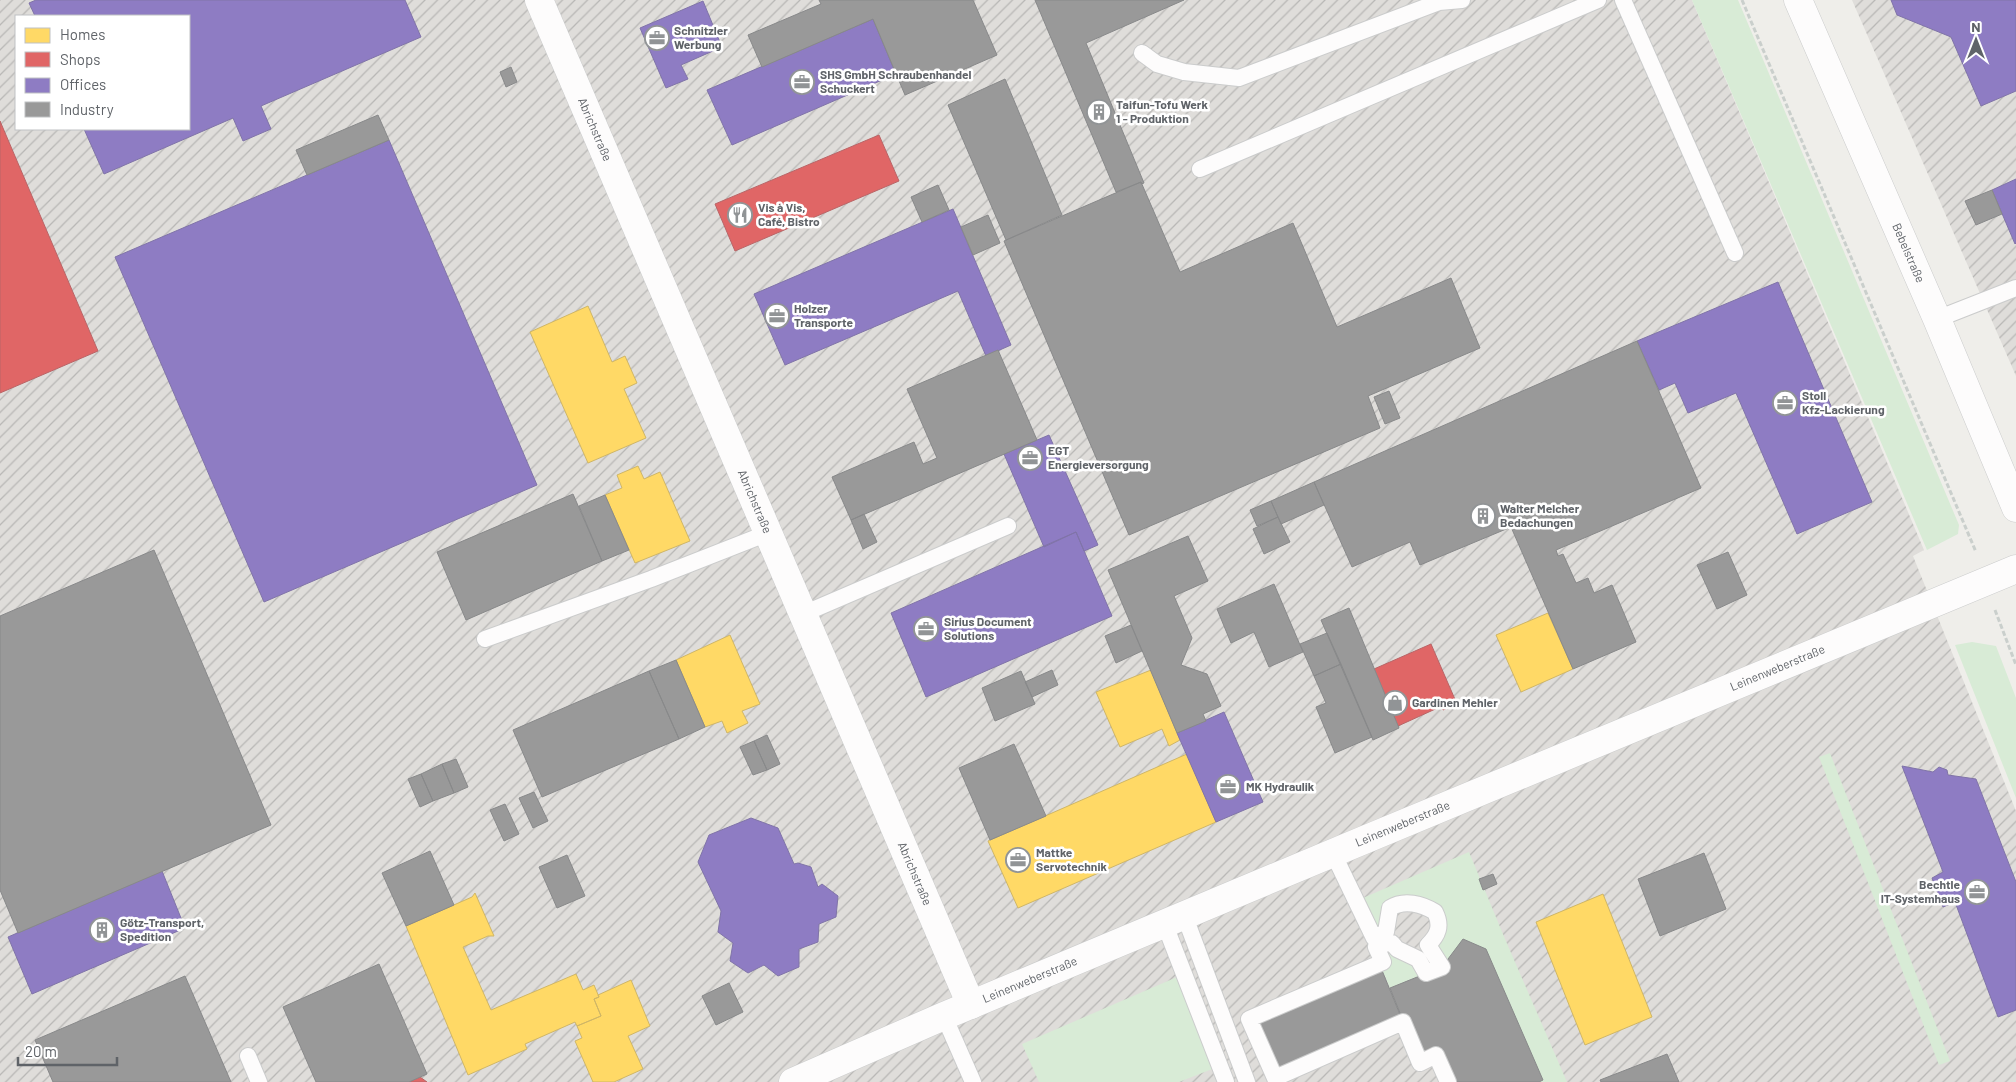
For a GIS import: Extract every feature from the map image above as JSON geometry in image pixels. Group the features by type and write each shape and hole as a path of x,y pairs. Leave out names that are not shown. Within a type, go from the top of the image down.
{"street":[{"name":"Abrichstraße","path":"539,0 971,1005"},
{"name":"Bebelstraße","path":"1798,0 1937,319 2016,508"},
{"name":"Leinenweberstraße","path":"793,1082 944,1016 2016,569"}],"lane":[{"path":"1142,53 1157,64 1184,72 1239,78 1439,2 1462,0"},
{"path":"1200,169 1598,0"},
{"path":"1623,0 1735,253"},
{"path":"1937,319 2016,288"},
{"path":"803,614 1008,526"},
{"path":"485,639 768,534"},
{"path":"1333,853 1374,938 1386,932 1390,908 1397,904 1418,904 1435,912 1439,920 1439,930 1428,946 1442,967 1426,973 1418,958 1397,949 1392,943 1379,944 1376,947 1383,962 1249,1019 1275,1078 1403,1022 1420,1063 1436,1055 1448,1082"},
{"path":"1175,921 1226,1082"},
{"path":"1175,921 1247,1082"},
{"path":"944,1016 973,1082"},
{"path":"248,1056 259,1082"}],"path":[{"path":"1742,0 1968,532 2016,665"}],"shaded area":[{"path":"0,0 1692,0 1924,550 1913,556 2016,811 2016,1082 0,1082"},
{"path":"1852,0 2016,0 2016,376"}],"green space":[{"path":"1692,0 1738,0 1959,525 1958,534 1927,550"},
{"path":"1972,642 1996,646 2016,698 2016,798 1955,645"},
{"path":"1830,753 1950,1061 1939,1065 1819,757"},
{"path":"1469,852 1567,1082 1539,1082 1542,1080 1442,967 1428,945 1439,920 1407,903 1374,938 1356,901"},
{"path":"1379,944 1426,973 1390,988 1379,963"},
{"path":"1184,974 1220,1066 1179,1082 1039,1082 1022,1044"}],"building: Homes":[{"path":"588,306 612,362 625,356 637,383 624,389 646,438 588,463 530,332"},
{"path":"638,466 644,479 660,472 690,541 635,563 605,495 622,488 617,475"},
{"path":"1548,613 1573,669 1521,692 1496,635"},
{"path":"730,635 760,704 742,711 748,723 727,733 722,721 705,727 676,660"},
{"path":"1151,670 1180,740 1169,746 1162,729 1120,747 1096,692"},
{"path":"1187,754 1216,822 1018,908 988,841"},
{"path":"475,893 494,936 488,936 463,947 491,1010 576,974 583,990 594,985 599,997 594,999 601,1016 577,1026 575,1022 525,1044 527,1049 468,1075 406,926 472,897"},
{"path":"1603,894 1652,1017 1585,1045 1536,922"},
{"path":"631,980 650,1026 628,1036 643,1069 614,1082 593,1082 575,1041 582,1038 577,1026 601,1016 594,999 599,997 598,995"}],"building: Shops":[{"path":"0,121 98,351 0,393"},
{"path":"879,135 899,181 735,251 715,204"},
{"path":"1431,644 1457,704 1443,710 1442,706 1398,726 1374,669"},
{"path":"420,1077 427,1082 409,1082"}],"building: Offices":[{"path":"36,0 405,0 421,37 261,106 271,129 243,141 233,118 104,174 84,130 190,130 190,15 35,15 29,3"},
{"path":"1891,0 2016,0 2016,91 1981,106 1951,37 1897,15"},
{"path":"703,1 722,47 681,65 688,79 666,88 640,28"},
{"name":"SHS GmbH Schraubenhandel Schuckert","path":"873,19 896,74 732,145 707,90"},
{"path":"389,140 537,485 264,602 115,257"},
{"path":"2016,179 2016,243 2015,244 1992,190"},
{"path":"953,209 1011,345 986,356 958,291 785,365 754,294"},
{"name":"Stoll Kfz-Lackierung","path":"1778,282 1872,502 1797,534 1736,393 1688,413 1675,383 1659,390 1637,341"},
{"path":"1049,435 1098,545 1084,551 1076,532 1044,547 1004,454"},
{"path":"1076,532 1112,616 926,697 891,613"},
{"path":"1224,712 1263,802 1216,822 1177,733"},
{"name":"Bechtle IT-Systemhaus","path":"1902,766 1933,772 1939,767 1947,770 1948,775 1976,779 2016,882 2016,1010 1998,1017 1955,902 1943,907 1932,878 1943,872"},
{"path":"751,818 778,828 794,864 798,863 811,867 818,887 822,884 838,896 836,917 819,924 818,942 799,949 799,967 778,976 764,965 748,973 730,961 733,943 718,932 721,911 698,862 709,835"},
{"name":"Götz-Transport, Spedition","path":"162,871 185,928 32,994 8,937"}],"building: Industry":[{"path":"819,0 973,0 997,55 905,95 873,19 762,67 748,35 821,4"},
{"name":"Taifun-Tofu Werk 1 - Produktion","path":"1035,0 1184,0 1086,43 1144,183 1141,184 1141,182 1116,192"},
{"path":"511,67 517,82 506,87 500,72"},
{"path":"1005,79 1062,215 1006,240 948,105"},
{"path":"378,115 389,140 307,175 296,150"},
{"path":"1141,182 1180,272 1293,223 1337,327 1451,278 1480,348 1368,396 1380,428 1129,535 1004,241"},
{"path":"938,185 949,210 922,222 911,197"},
{"path":"1992,190 2002,214 1976,225 1965,201"},
{"path":"988,215 1000,243 973,255 961,227"},
{"name":"Walter Melcher Bedachungen","path":"1637,341 1701,488 1556,550 1558,556 1563,554 1576,583 1588,578 1594,593 1612,585 1636,642 1573,669 1511,527 1420,565 1410,542 1352,567 1314,482"},
{"path":"998,350 1037,440 851,520 832,477 914,442 923,464 937,458 907,389"},
{"path":"1389,391 1400,418 1385,424 1374,397"},
{"path":"1314,482 1324,505 1281,524 1271,501"},
{"path":"573,494 602,561 466,620 437,552"},
{"path":"605,495 629,550 602,561 579,506"},
{"path":"1271,501 1278,517 1257,526 1250,510"},
{"path":"864,514 877,542 863,549 851,520"},
{"path":"1278,517 1290,542 1264,554 1253,529"},
{"path":"1188,536 1208,581 1174,596 1192,638 1181,665 1207,674 1221,706 1203,714 1206,721 1177,733 1108,570"},
{"path":"154,550 271,825 18,933 0,890 0,616"},
{"path":"1728,552 1747,595 1717,609 1697,565"},
{"path":"1274,584 1303,652 1269,667 1254,632 1231,643 1217,609"},
{"path":"1349,608 1399,728 1373,740 1321,620"},
{"path":"1131,625 1142,651 1116,663 1105,636"},
{"path":"1327,633 1341,664 1314,676 1300,644"},
{"path":"676,660 705,727 679,739 649,671"},
{"path":"1341,664 1372,737 1335,753 1316,707 1326,703 1314,676"},
{"path":"1052,670 1058,685 1032,697 1025,682"},
{"path":"649,671 679,739 542,797 513,730"},
{"path":"1021,671 1035,704 995,721 982,688"},
{"path":"767,735 780,764 767,770 754,741"},
{"path":"754,741 767,770 753,775 740,747"},
{"path":"1014,744 1046,816 990,840 959,768"},
{"path":"456,759 468,787 454,793 442,764"},
{"path":"442,764 454,793 433,801 421,774"},
{"path":"421,774 433,801 420,807 408,779"},
{"path":"534,792 548,821 533,828 519,798"},
{"path":"505,804 519,834 504,841 490,810"},
{"path":"430,851 454,905 406,926 382,873"},
{"path":"1704,853 1726,909 1660,936 1638,879"},
{"path":"567,855 585,896 557,908 539,867"},
{"path":"1493,874 1497,884 1483,890 1479,879"},
{"path":"1463,939 1486,949 1543,1080 1539,1082 1448,1082 1436,1055 1420,1063 1390,988 1442,967"},
{"path":"1379,963 1403,1022 1275,1078 1249,1019"},
{"path":"379,964 427,1074 409,1082 316,1082 283,1007"},
{"path":"185,976 231,1082 53,1082 35,1040"},
{"path":"729,983 743,1012 716,1025 702,996"},
{"path":"1667,1054 1679,1082 1601,1082 1600,1080"}],"place":[{"name":"Schnitzler Werbung","path":"657,38"},
{"name":"SHS GmbH Schraubenhandel Schuckert","path":"802,82"},
{"name":"Taifun-Tofu Werk 1 - Produktion","path":"1099,112"},
{"name":"Vis à Vis, Café, Bistro","path":"740,215"},
{"name":"Holzer Transporte","path":"777,316"},
{"name":"Stoll Kfz-Lackierung","path":"1785,403"},
{"name":"EGT Energieversorgung","path":"1030,458"},
{"name":"Walter Melcher Bedachungen","path":"1483,516"},
{"name":"Sirius Document Solutions","path":"926,629"},
{"name":"Gardinen Mehler","path":"1395,703"},
{"name":"MK Hydraulik","path":"1228,787"},
{"name":"Mattke Servotechnik","path":"1018,860"},
{"name":"Bechtle IT-Systemhaus","path":"1977,892"},
{"name":"Götz-Transport, Spedition","path":"102,930"}]}
